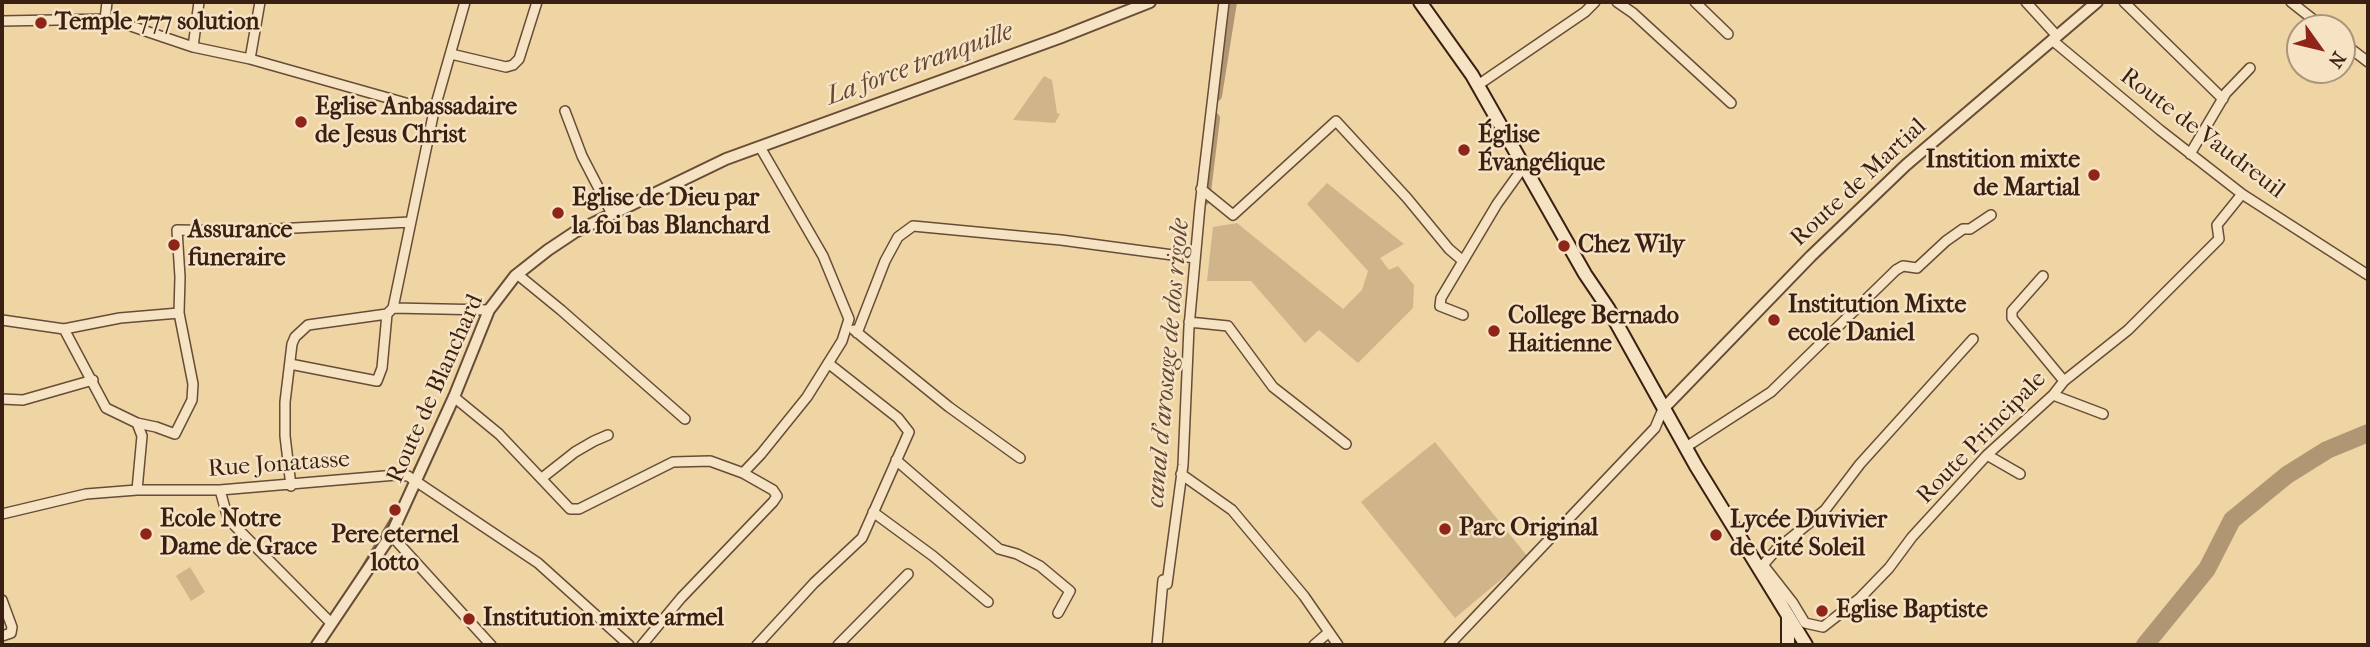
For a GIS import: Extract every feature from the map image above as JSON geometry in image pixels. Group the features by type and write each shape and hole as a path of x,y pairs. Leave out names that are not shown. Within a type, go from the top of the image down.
{"main road":[{"path":"1420,2 1478,85 1663,409 1745,549 1806,645"},
{"path":"1788,618 1788,645"}],"street":[{"path":"105,20 107,2"},
{"path":"193,47 199,2"},
{"path":"250,59 260,2"},
{"path":"290,364 377,380 382,368 390,311 434,111 465,2"},
{"path":"451,54 506,67 513,65 519,59 537,2"},
{"name":"Route de Blanchard","path":"317,645 391,535 417,483 489,310 517,274 548,250 575,232 726,159 1059,38 1150,2"},
{"path":"1157,645 1163,580 1167,584 1181,474 1189,322 1224,2"},
{"path":"1478,85 1585,12 1595,2"},
{"path":"1617,2 1633,13 1731,103"},
{"path":"1695,2 1728,34"},
{"name":"Route de Vaudreuil","path":"2026,2 2054,38 2190,154 2242,194 2368,275"},
{"name":"Route de Martial","path":"1663,409 1811,256 1906,165 2097,2"},
{"path":"2124,2 2222,99"},
{"path":"2291,2 2306,14"},
{"path":"2,21 110,19 193,47 250,59 434,111"},
{"path":"2190,154 2222,99 2250,68"},
{"path":"565,111 582,156 612,214"},
{"path":"1202,190 1233,215 1336,121 1407,198 1449,249 1463,261"},
{"path":"743,473 807,397 842,341 849,319 823,256 760,147"},
{"path":"1463,315 1440,306 1441,298 1525,164"},
{"name":"Route Principale","path":"1745,549 1752,551 1793,603 1805,624 1823,627 1860,598 1987,455 2053,395 2064,381 2128,330 2219,239 2217,225 2242,194"},
{"path":"1686,447 1772,391 1896,270 1903,266 1917,268 1946,241 1991,215"},
{"path":"64,329 106,408 136,423 175,434 192,400 193,384 179,313 177,230 237,231 410,222"},
{"path":"857,333 885,261 898,237 913,226 1061,240 1195,258"},
{"path":"517,274 685,419"},
{"path":"2043,276 2012,312 2012,318 2064,381"},
{"path":"291,486 285,428 286,384 295,337 308,325 390,311 489,310"},
{"path":"2,320 64,329 120,318 179,313"},
{"path":"1189,322 1228,326 1273,387 1346,444"},
{"path":"848,325 949,407 1020,458"},
{"path":"1763,565 1776,550 1825,510 1860,464 1973,340"},
{"path":"757,645 814,583 862,538 909,432 898,418 828,363"},
{"path":"2,399 23,400 93,380"},
{"path":"2053,395 2102,414"},
{"path":"454,397 499,434 570,509 575,510 673,462 710,461 743,473 773,489 777,496 773,502 681,598 642,645"},
{"path":"1449,645 1655,428 1663,409"},
{"path":"136,423 142,436 137,490"},
{"path":"542,478 575,452 608,435"},
{"path":"1987,455 2020,474"},
{"path":"896,460 999,549 1017,554 1040,566 1070,591 1058,613"},
{"path":"1181,474 1233,510 1304,596 1338,645"},
{"name":"Rue Jonatasse","path":"2,514 86,494 137,490 220,491 408,476 538,563 629,645"},
{"path":"220,491 227,514 234,525 331,623"},
{"path":"873,512 933,555 988,602"},
{"path":"391,535 491,645"},
{"path":"838,645 908,574"},
{"path":"2,600 12,627 11,633 2,636"},
{"path":"1314,645 1329,632"}],"shaded area":[{"path":"1044,76 1052,80 1057,113 1060,114 1055,123 1013,120"},
{"path":"1327,183 1404,244 1380,258 1389,270 1398,266 1414,285 1413,308 1358,363 1319,330 1305,343 1251,281 1207,281 1213,227 1237,223 1343,309 1362,290 1368,271 1307,204"},
{"name":"Parc Original","path":"1435,442 1528,557 1455,618 1361,502"},
{"path":"190,567 205,592 191,601 176,576"}],"waterway":[{"name":"canal d'arosage de dos rigole","path":"1217,96 1232,2"},
{"name":"canal d'arosage de dos rigole","path":"1205,200 1215,118"},
{"path":"2145,645 2207,569 2232,520 2287,475 2327,450 2368,433"},
{"name":"La force tranquille","path":"414,470 425,448"},
{"name":"La force tranquille","path":"357,576 398,507"}],"place":[{"name":"Temple 777 solution","path":"41,23"},
{"name":"Eglise Anbassadaire de Jesus Christ","path":"301,122"},
{"name":"Église Évangélique","path":"1464,150"},
{"name":"Instition mixte de Martial","path":"2094,175"},
{"name":"Eglise de Dieu par la foi bas Blanchard","path":"558,213"},
{"name":"Assurance funeraire","path":"174,245"},
{"name":"Chez Wily","path":"1564,246"},
{"name":"Institution Mixte ecole Daniel","path":"1774,320"},
{"name":"College Bernado Haitienne","path":"1494,331"},
{"name":"Pere eternel lotto","path":"395,510"},
{"name":"Parc Original","path":"1445,529"},
{"name":"Ecole Notre Dame de Grace","path":"146,534"},
{"name":"Lycée Duvivier de Cité Soleil","path":"1716,535"},
{"name":"Eglise Baptiste","path":"1822,611"},
{"name":"Institution mixte armel","path":"469,619"}]}
